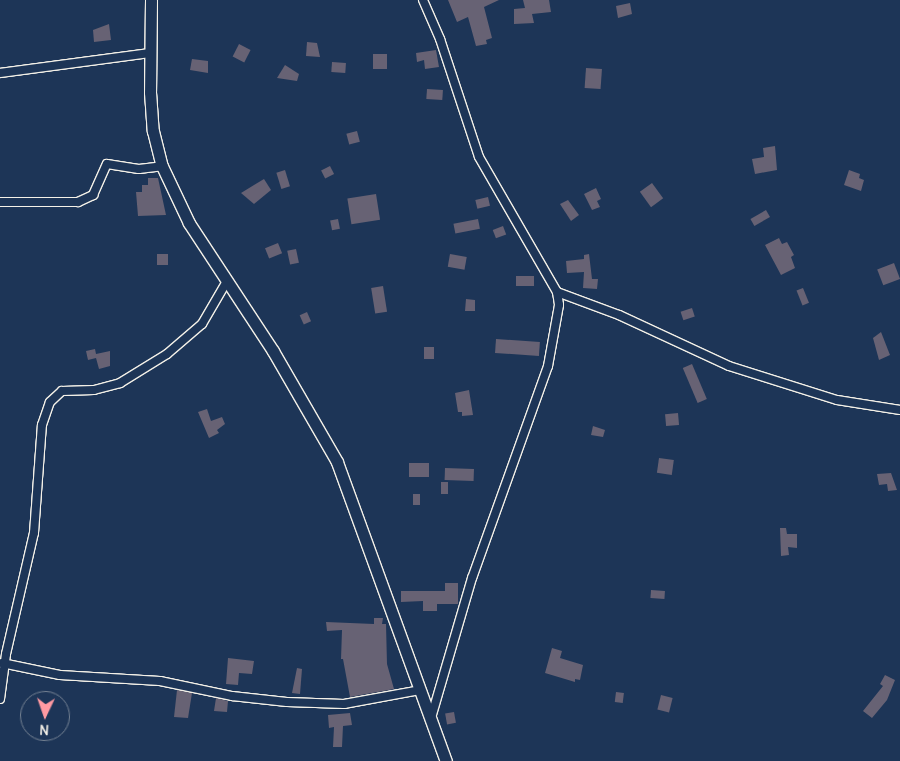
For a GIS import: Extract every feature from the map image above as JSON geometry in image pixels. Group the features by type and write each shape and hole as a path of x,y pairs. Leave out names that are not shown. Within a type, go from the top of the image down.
{"street":[{"path":"151,0 150,53 153,132 162,166 189,223 226,283 278,358 337,462 446,761"},
{"path":"423,0 440,38 478,157 557,292 559,305 548,366 472,578 431,718"},
{"path":"0,73 150,53"},
{"path":"0,202 78,202 93,195 108,164 139,170 162,166"},
{"path":"0,700 2,663 34,533 42,425 50,402 62,391 94,390 120,383 166,354 202,324 226,283"},
{"path":"557,292 619,315 728,366 837,400 900,410"},
{"path":"2,663 60,675 160,681 232,696 278,701 344,704 420,690"}],"building":[{"path":"448,0 499,0 484,7 492,38 486,40 487,44 476,46 468,17 457,22"},
{"path":"523,0 549,0 551,12 532,14 534,23 514,24 514,9 525,8"},
{"path":"630,3 632,14 618,18 616,6"},
{"path":"109,24 111,40 94,42 93,30"},
{"path":"307,42 317,43 320,57 306,56"},
{"path":"239,44 251,50 244,62 233,56"},
{"path":"436,50 439,67 425,69 424,60 417,62 416,53"},
{"path":"373,54 387,54 387,69 373,69"},
{"path":"192,59 208,61 208,73 190,70"},
{"path":"332,62 346,63 345,73 331,72"},
{"path":"285,65 299,74 297,81 277,78"},
{"path":"586,68 602,69 601,89 585,88"},
{"path":"427,89 443,90 442,100 426,99"},
{"path":"357,131 360,142 349,144 346,134"},
{"path":"775,146 777,170 755,174 752,159 764,157 763,148"},
{"path":"330,166 334,174 325,179 321,171"},
{"path":"285,170 290,186 281,189 276,173"},
{"path":"849,170 860,174 859,178 864,180 861,191 844,185"},
{"path":"148,178 158,178 166,215 138,216 136,192 142,192 142,185 148,185"},
{"path":"264,179 271,190 254,204 241,193"},
{"path":"652,183 663,198 651,207 640,192"},
{"path":"596,188 601,199 597,201 600,207 592,210 584,194"},
{"path":"376,194 380,220 351,224 347,199"},
{"path":"488,197 490,206 477,209 475,200"},
{"path":"568,200 579,215 571,221 560,204"},
{"path":"766,210 770,217 754,226 750,219"},
{"path":"338,219 340,229 332,230 330,221"},
{"path":"478,219 480,229 455,234 453,224"},
{"path":"503,226 506,234 496,238 493,230"},
{"path":"779,238 782,244 787,242 794,255 791,257 795,268 781,275 765,245"},
{"path":"278,243 282,253 269,258 265,248"},
{"path":"296,249 299,263 290,265 287,251"},
{"path":"157,254 168,254 168,265 157,265"},
{"path":"450,254 467,257 464,270 448,267"},
{"path":"589,254 592,279 598,279 597,289 583,288 584,272 567,273 566,261 584,259 584,255"},
{"path":"894,263 900,279 883,285 877,269"},
{"path":"516,276 534,276 534,286 516,286"},
{"path":"383,286 387,312 375,314 371,288"},
{"path":"803,288 809,303 803,305 797,291"},
{"path":"466,299 475,300 475,311 465,311"},
{"path":"692,308 695,317 683,320 681,312"},
{"path":"307,312 311,321 304,324 300,315"},
{"path":"881,332 890,355 879,360 873,338"},
{"path":"496,339 540,342 539,356 495,353"},
{"path":"424,347 434,347 434,359 424,359"},
{"path":"95,349 96,354 110,351 110,366 99,369 96,358 88,360 86,351"},
{"path":"692,364 707,399 698,403 683,368"},
{"path":"469,390 473,415 462,416 462,412 458,412 455,393"},
{"path":"207,409 211,421 222,417 225,424 217,430 219,433 209,438 198,412"},
{"path":"678,413 679,425 666,426 665,414"},
{"path":"593,426 605,430 603,437 591,435"},
{"path":"659,458 674,460 672,475 657,473"},
{"path":"409,463 429,463 429,477 409,477"},
{"path":"445,468 474,469 474,481 445,480"},
{"path":"891,473 897,490 888,491 887,484 879,485 877,474"},
{"path":"441,482 448,482 448,494 441,494"},
{"path":"413,494 420,494 420,505 413,505"},
{"path":"780,528 786,528 787,534 797,534 797,548 788,547 789,555 781,556"},
{"path":"445,583 458,583 458,604 437,604 437,611 423,611 423,601 401,602 401,591 445,591"},
{"path":"651,590 665,591 664,599 650,598"},
{"path":"374,618 383,618 382,624 386,624 387,664 394,689 350,697 343,659 341,659 342,630 327,631 326,622 374,624"},
{"path":"552,648 562,651 560,658 583,665 580,680 575,679 575,682 545,673"},
{"path":"228,658 254,661 252,674 239,673 238,685 226,684"},
{"path":"297,668 302,669 300,694 292,693"},
{"path":"885,675 895,680 887,700 872,718 863,711 883,686 880,684"},
{"path":"177,690 192,693 188,718 174,717"},
{"path":"616,692 624,693 623,703 615,702"},
{"path":"661,695 673,698 669,712 657,710"},
{"path":"216,698 228,701 227,712 214,711"},
{"path":"454,712 456,723 447,724 445,714"},
{"path":"350,713 352,725 343,726 342,747 333,747 334,727 329,728 328,715"}]}
